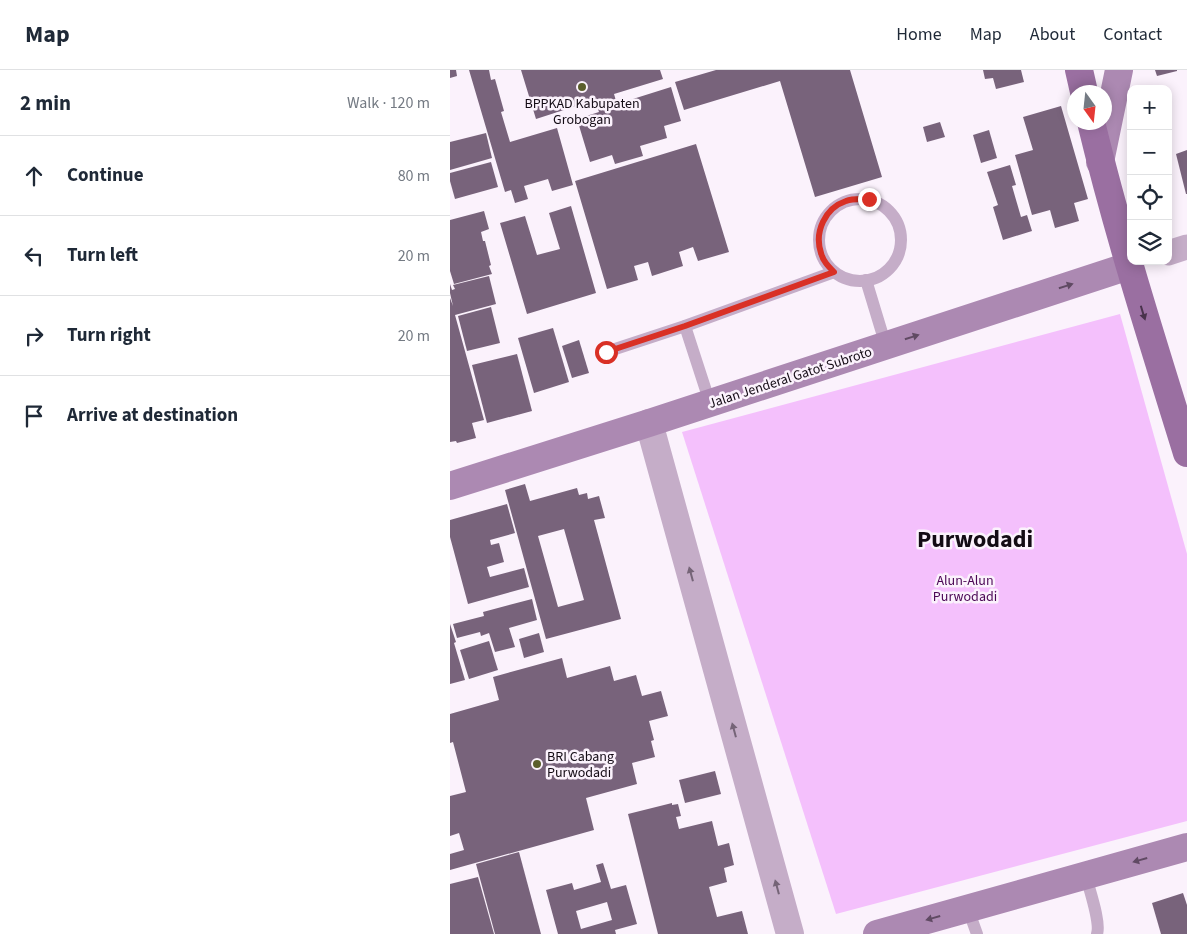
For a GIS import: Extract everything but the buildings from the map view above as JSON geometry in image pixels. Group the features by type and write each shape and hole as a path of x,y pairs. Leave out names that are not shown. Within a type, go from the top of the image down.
{"main road":[{"path":"1078,70 1082,85"},
{"path":"1100,162 1119,70"},
{"path":"1093,130 1100,162 1127,238"},
{"name":"Jalan Jenderal Gatot Subroto","path":"450,486 1133,265"},
{"path":"1136,265 1187,453"},
{"path":"878,934 1187,847"}],"street":[{"path":"1172,252 1187,247"},
{"path":"649,423 790,934"}],"lane":[{"path":"857,199 869,199 881,204 891,212 898,224 902,237 900,251 894,263 885,273 872,279 859,281 846,279 834,272 825,263 820,252 818,240 820,228 826,216 845,201 857,199"},
{"path":"606,352 685,326 834,272"},
{"path":"866,280 886,346"},
{"path":"685,326 710,403"},
{"path":"1086,876 1097,920 1097,934"},
{"path":"968,909 977,934"}],"green space":[{"name":"Alun-Alun Purwodadi","path":"1120,314 1187,554 1187,821 836,914 682,432"}],"place":[{"name":"BPPKAD Kabupaten Grobogan","path":"582,87"},
{"name":"BRI Cabang Purwodadi","path":"537,764"}],"district":[{"name":"Purwodadi","path":"975,539"}],"route":[{"path":"606,352 685,326 834,272 825,263 820,252 818,240 820,228 826,216 845,201 869,199"}]}
